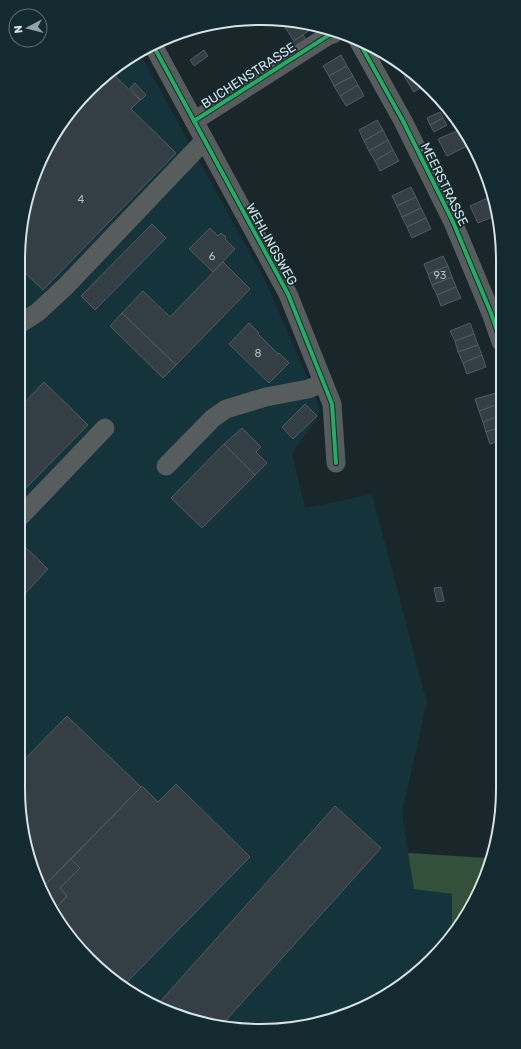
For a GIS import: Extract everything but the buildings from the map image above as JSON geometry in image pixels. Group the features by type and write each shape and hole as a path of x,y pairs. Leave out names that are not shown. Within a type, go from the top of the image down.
{"street":[{"name":"BUCHENSTRASSE","path":"194,121 328,35"},
{"name":"MEERSTRASSE","path":"363,48 404,121 453,222 496,328"},
{"name":"WEHLINGSWEG","path":"155,49 288,294 332,404 336,462"},
{"path":"25,320 38,312 66,286 204,141"},
{"path":"166,466 212,418 226,409 266,397 308,389 324,383"},
{"path":"25,512 105,428"}],"shaded area":[{"path":"142,57 266,282 318,402 320,412 317,419 292,453 305,508 372,494 427,703 402,812 414,888 452,894 452,925 438,944 416,966 365,1000 336,1012 291,1022 260,1024 230,1022 185,1012 156,1000 105,966 83,944 65,919 49,893 37,864 27,819 25,788 25,260 27,230 37,185 49,156 65,130 83,105 105,83"}],"green space":[{"path":"408,853 486,858 472,893 452,925 452,894 414,889"}],"cycle path":[{"path":"194,121 329,35"},
{"path":"362,48 403,121 453,222 496,328"},
{"path":"155,49 288,294 332,404 336,463"}]}
